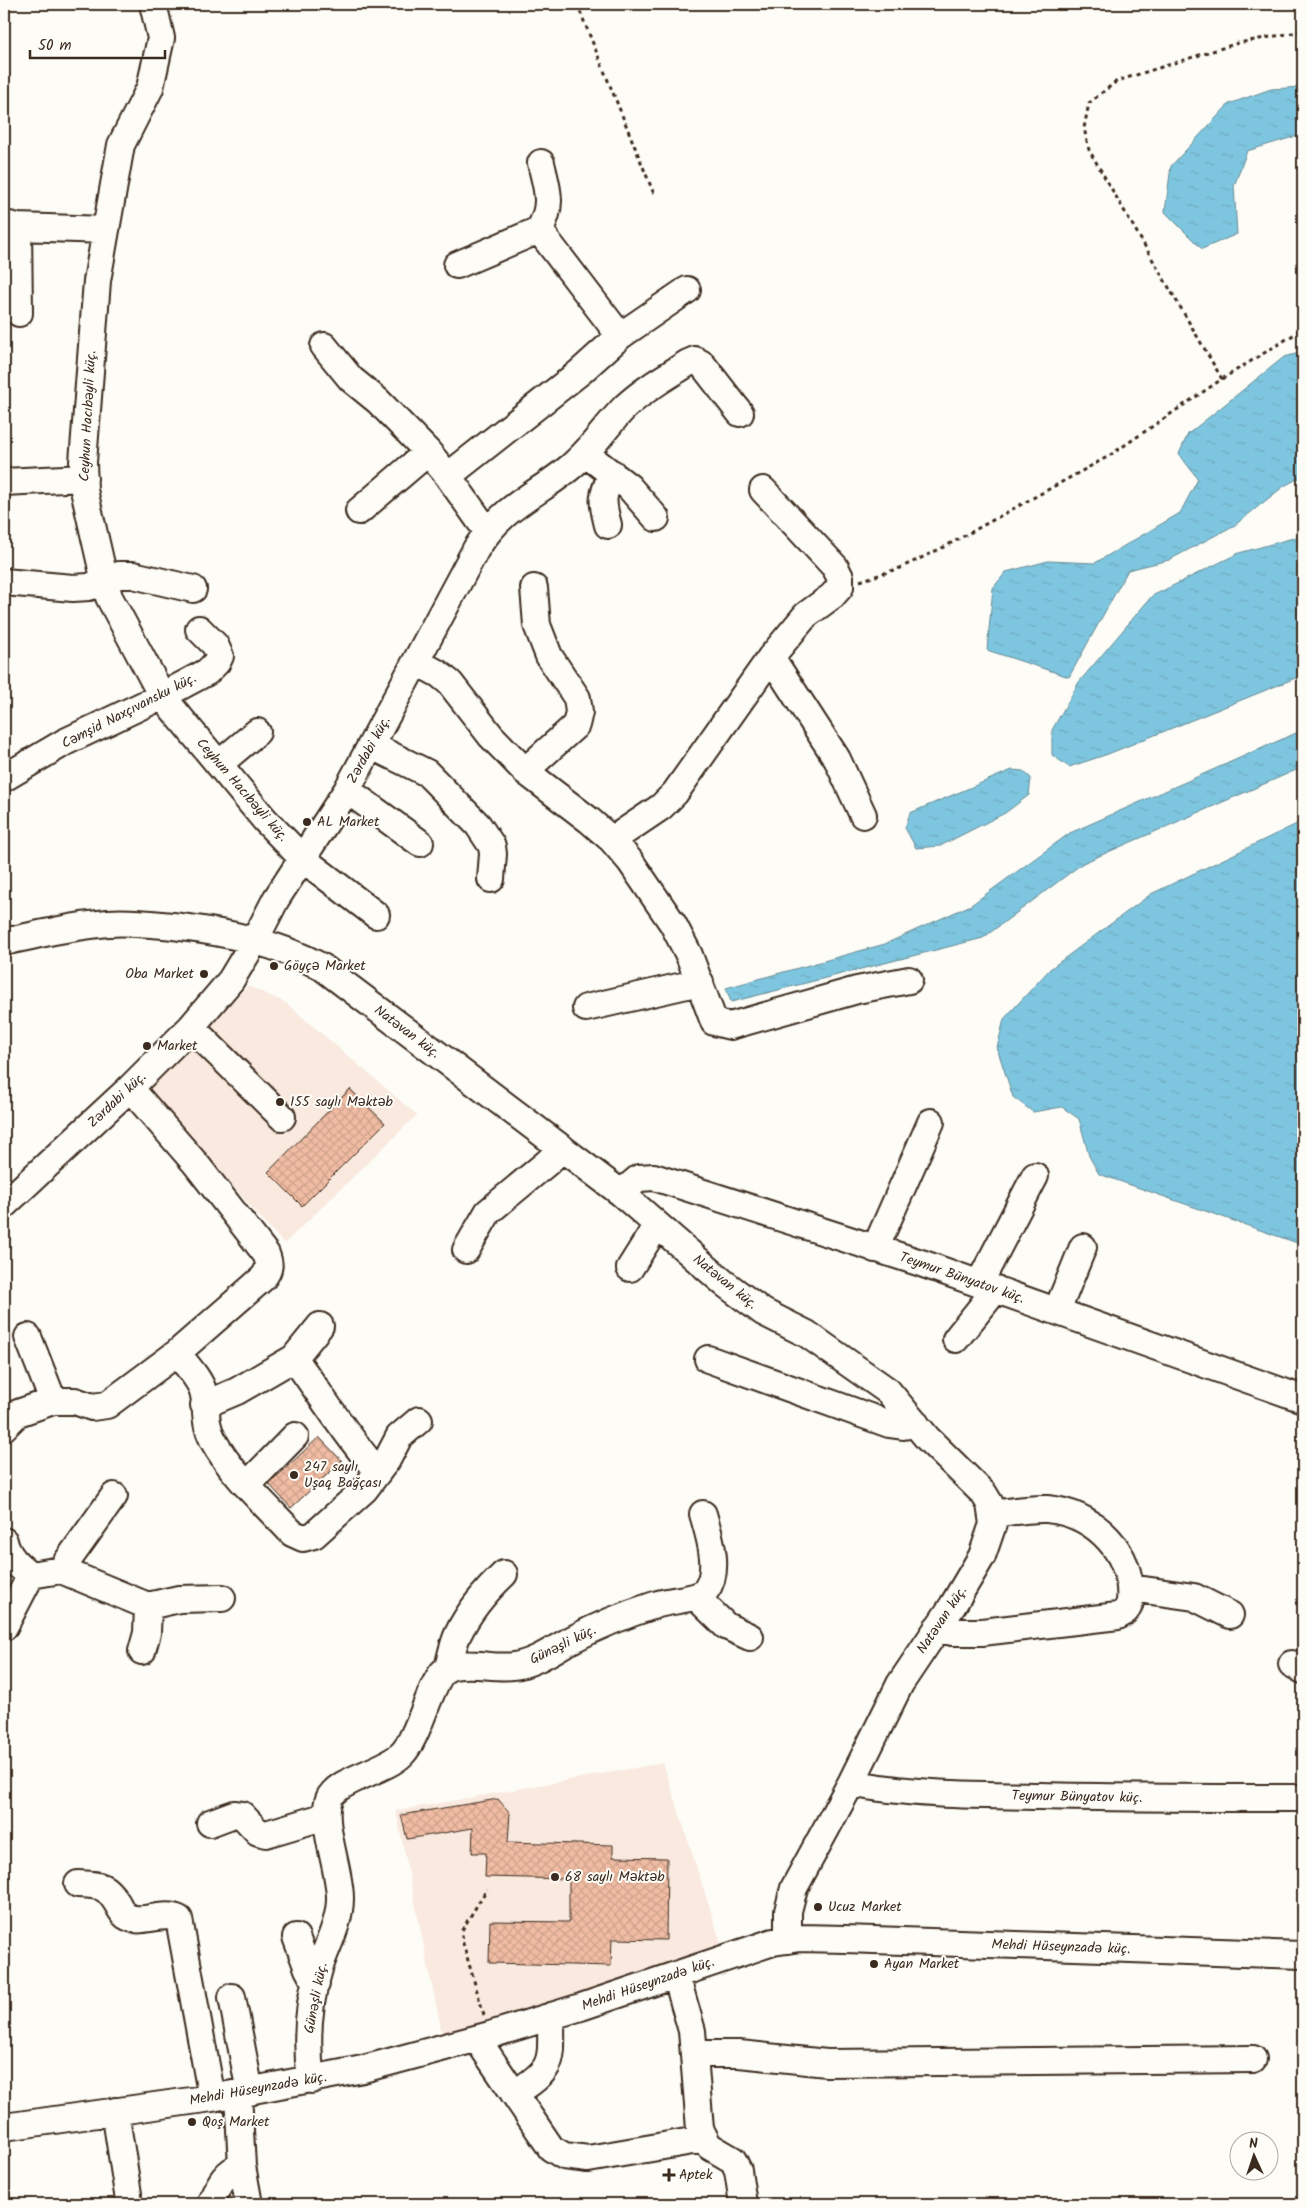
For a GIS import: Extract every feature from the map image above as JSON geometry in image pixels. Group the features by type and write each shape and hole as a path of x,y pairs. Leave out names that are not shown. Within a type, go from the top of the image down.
{"street":[{"name":"Ceyhun Hacıbəyli küç.","path":"153,4 161,38 150,88 121,145 98,281 83,462 90,523 110,597 162,696 266,820 303,859 376,915"},
{"path":"457,265 539,230 549,209 549,196 541,162"},
{"path":"19,313 11,225 106,230"},
{"path":"539,230 620,336"},
{"path":"448,476 580,372 620,336 687,290"},
{"path":"324,346 351,379 378,401 428,452 448,476 487,531"},
{"name":"Zərdabi küç.","path":"4,1205 130,1088 191,1027 231,980 255,940 276,899 347,790 487,531 514,506 568,470 586,454 624,408 639,394 688,363 695,360 702,364 740,413"},
{"path":"359,511 428,452"},
{"path":"586,454 629,487 656,518"},
{"path":"608,525 602,505 602,497 612,473"},
{"path":"4,482 84,478"},
{"path":"612,840 661,806 675,793 771,657 806,615 832,596 840,587 840,577 835,567 763,490"},
{"path":"4,582 73,588 105,582 119,575 133,575 193,590"},
{"path":"525,771 576,725 579,712 578,698 549,656 537,625 534,588"},
{"name":"Cəmşid Naxçıvansku küç.","path":"4,778 65,742 162,696 207,672 220,656 215,645 199,629"},
{"path":"771,657 837,759 863,815"},
{"path":"417,662 439,674 450,683 491,736 525,771 560,796 612,840 647,883 673,924 689,955 714,1022 730,1026 857,990 909,980"},
{"path":"219,764 257,732"},
{"path":"372,746 427,773 478,825 492,846 494,854 491,879"},
{"path":"347,790 420,843"},
{"name":"Natəvan küç.","path":"4,942 67,928 111,922 202,930 255,940 284,949 322,968 621,1193 724,1283 763,1312 807,1334 888,1391 928,1439 984,1494 993,1514 993,1524 982,1556 969,1580 900,1684 794,1888 788,1911 788,1940"},
{"path":"586,1008 700,982"},
{"path":"191,1027 282,1116"},
{"path":"4,1427 18,1413 53,1401 74,1401 92,1407 107,1405 177,1354 263,1278 268,1271 270,1263 266,1254 196,1164 130,1088"},
{"path":"875,1249 931,1122"},
{"path":"466,1250 488,1212 562,1148"},
{"path":"956,1339 988,1286 1036,1176"},
{"name":"Teymur Bünyatov küç.","path":"621,1193 640,1178 654,1177 988,1286 1303,1398"},
{"path":"630,1268 657,1225"},
{"path":"1057,1311 1083,1247"},
{"path":"204,1405 237,1391 294,1358 320,1326"},
{"path":"28,1337 53,1401"},
{"path":"177,1354 195,1377 203,1391 205,1421 227,1462 292,1533 303,1538 314,1536 365,1489 378,1472 399,1437 419,1420"},
{"path":"294,1358 359,1451 378,1472"},
{"path":"708,1360 889,1424 903,1426 916,1424"},
{"path":"247,1485 295,1436"},
{"path":"60,1570 114,1496"},
{"path":"937,1628 952,1632 982,1632 1118,1616 1127,1611 1130,1606 1130,1588 1122,1558 1107,1536 1094,1525 1061,1512 1046,1509 993,1514"},
{"path":"703,1514 713,1550 712,1576 706,1591 696,1597 726,1626 750,1637"},
{"path":"4,1541 5,1548 18,1565 31,1576"},
{"path":"31,1576 60,1570 148,1606 179,1599 222,1598"},
{"path":"448,1668 458,1634 488,1590 504,1574"},
{"path":"4,1627 31,1576"},
{"path":"1130,1588 1194,1597 1230,1615"},
{"name":"Günəşli küç.","path":"311,2080 308,2038 316,1984 319,1970 338,1918 340,1899 339,1884 326,1816 328,1801 334,1790 384,1767 402,1754 414,1737 439,1678 448,1668 462,1665 512,1667 526,1664 595,1629 655,1605 696,1597"},
{"path":"142,1651 147,1633 148,1606"},
{"name":"Teymur Bünyatov küç.","path":"850,1783 878,1788 1004,1795 1303,1798"},
{"path":"210,1823 234,1814 242,1815 258,1832 266,1834 326,1816"},
{"path":"78,1884 100,1885 109,1890 125,1915 134,1918 172,1915 178,1919 212,2098"},
{"path":"296,1937 316,1984"},
{"name":"Mehdi Hüseynzadə küç.","path":"4,2127 244,2093 381,2064 483,2037 676,1975 753,1948 788,1940 845,1939 1303,1955"},
{"path":"676,1975 692,2031 696,2054 700,2129 709,2146 732,2160 741,2179 743,2204"},
{"path":"232,1997 244,2093 242,2166 249,2204"},
{"path":"514,2094 539,2078 546,2069 551,2054 551,2016"},
{"path":"483,2037 514,2094 551,2148 564,2156 588,2159 704,2139"},
{"path":"696,2054 739,2054 827,2063 1253,2059"},
{"path":"115,2112 128,2194"},
{"path":"210,2204 224,2176 242,2166"}],"path":[{"path":"576,4 654,194"},
{"path":"1222,379 1090,150 1084,128 1089,103 1117,81 1238,43 1303,31"},
{"path":"840,587 900,568 944,547 1109,456 1222,379 1303,329"},
{"path":"483,2037 462,1940 462,1930 487,1889"}],"shaded area":[{"name":"155 saylı Məktəb","path":"248,986 286,1003 417,1115 284,1244 147,1090"},
{"name":"68 saylı Məktəb","path":"663,1763 721,1943 588,1992 443,2038 396,1811"}],"water":[{"path":"1303,87 1303,134 1247,151 1234,186 1237,234 1202,249 1165,212 1171,166 1229,104 1271,89"},
{"path":"1303,352 1303,476 1284,486 1235,525 1169,560 1128,570 1069,677 987,650 993,588 1006,572 1048,561 1095,563 1180,513 1198,479 1179,454 1188,434 1284,357"},
{"path":"1303,527 1303,675 1108,754 1069,767 1052,755 1052,730 1079,682 1152,596 1239,553 1297,537"},
{"path":"1303,730 1303,767 1083,863 983,938 731,1002 726,988 885,944 971,905 1070,833"},
{"path":"1012,770 1023,771 1031,778 1029,795 1005,813 940,846 916,848 905,828 910,813"},
{"path":"1303,821 1303,1245 1099,1174 1089,1156 1079,1119 1062,1107 1033,1112 1013,1097 997,1048 1004,1019 1050,969 1151,894"}],"building":[{"path":"350,1089 385,1123 302,1206 268,1172"},
{"path":"319,1437 342,1461 291,1508 269,1484"},
{"path":"498,1799 510,1813 508,1842 613,1845 613,1857 667,1858 666,1940 612,1939 611,1966 489,1963 490,1921 569,1922 569,1879 485,1877 486,1853 472,1853 473,1828 407,1839 401,1815"}],"place":[{"name":"AL Market","path":"307,822"},
{"name":"Göyçə Market","path":"274,966"},
{"name":"Oba Market","path":"204,974"},
{"name":"Market","path":"147,1046"},
{"name":"155 saylı Məktəb","path":"280,1102"},
{"name":"247 saylı Uşaq Bağçası","path":"294,1475"},
{"name":"68 saylı Məktəb","path":"555,1877"},
{"name":"Ucuz Market","path":"818,1907"},
{"name":"Ayan Market","path":"874,1964"},
{"name":"Qoş Market","path":"192,2122"},
{"name":"Aptek","path":"669,2175"}]}
